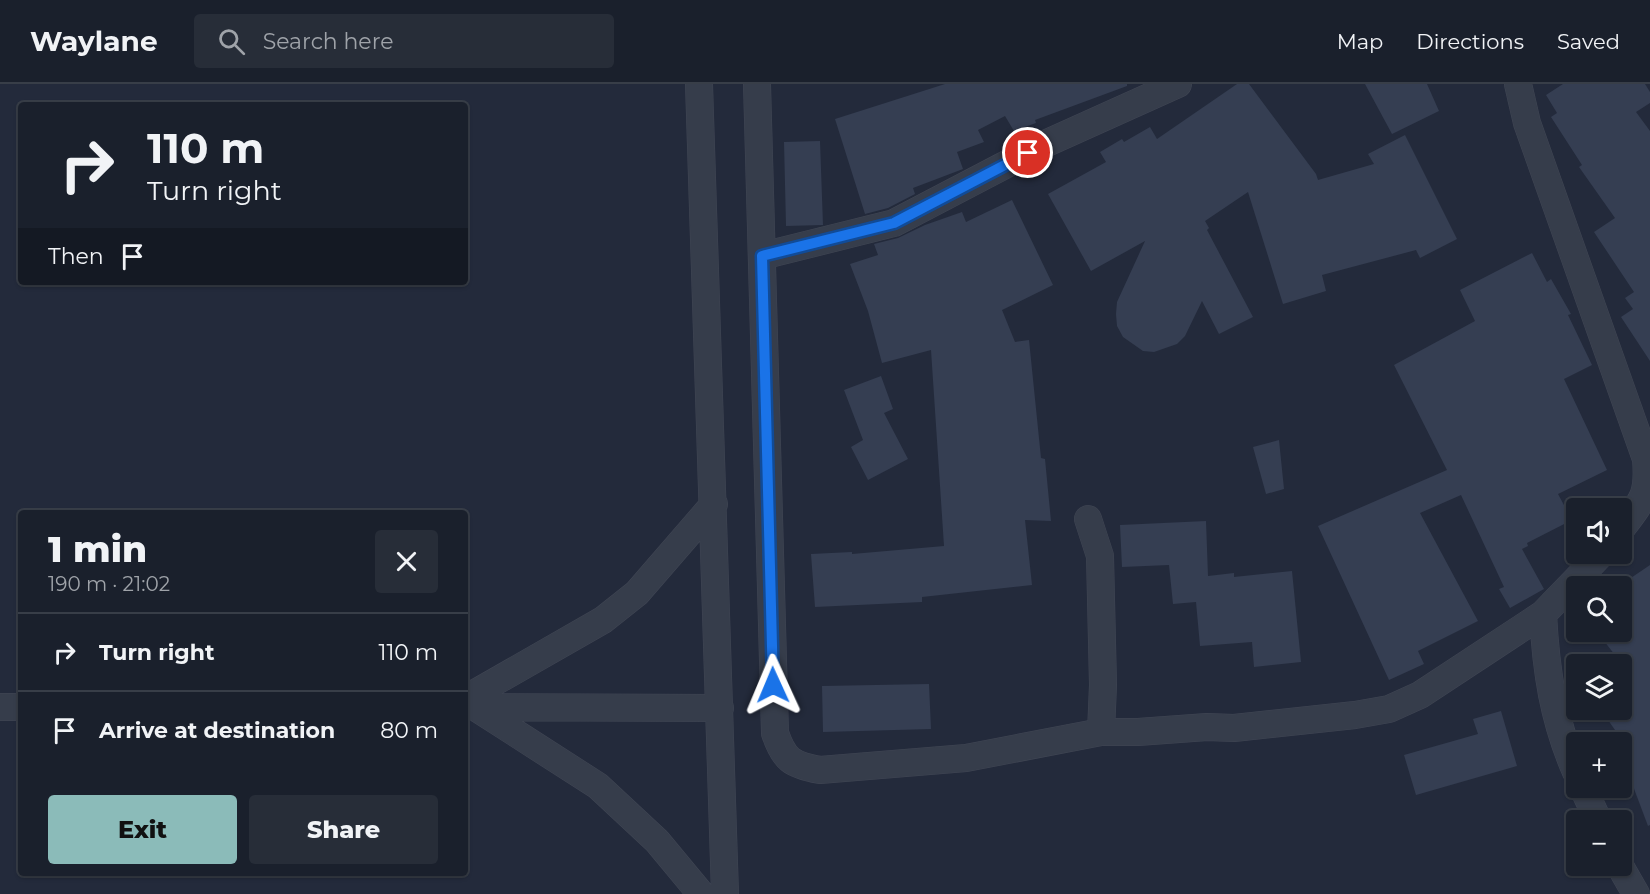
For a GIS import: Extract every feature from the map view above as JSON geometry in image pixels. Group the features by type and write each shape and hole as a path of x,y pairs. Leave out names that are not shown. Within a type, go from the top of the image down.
{"street":[{"path":"699,84 725,894"},
{"path":"757,84 775,733 780,749 787,758 801,766 820,770 966,758 1101,732 1207,727 1234,728 1355,716 1389,709 1420,695 1543,614 1591,564"},
{"path":"762,256 894,223 1047,144 1178,84"},
{"path":"1518,84 1527,123 1646,459 1648,482 1640,504 1632,515"},
{"path":"468,704 603,620 637,593 714,504"},
{"path":"1088,519 1100,556 1103,685 1101,732"},
{"path":"1543,614 1546,666 1553,704 1566,742"},
{"path":"468,704 720,708"},
{"path":"468,704 598,786 657,841 701,894"},
{"path":"0,707 18,707"},
{"path":"1626,876 1636,894"}],"building":[{"path":"945,84 1127,84 1127,86 1035,120 1036,123 1014,131 1005,116 978,130 984,142 957,152 963,169 913,188 915,194 888,208 865,214 835,119"},
{"path":"1237,84 1249,84 1316,174 1318,180 1374,164 1368,154 1405,135 1457,239 1420,258 1416,250 1322,275 1326,291 1283,304 1248,192 1205,221 1209,228 1207,230 1253,317 1219,334 1202,301 1185,336 1177,344 1154,352 1143,351 1123,337 1117,326 1116,314 1117,302 1145,241 1091,271 1048,194 1106,162 1100,152 1122,139 1124,142 1150,127 1157,139"},
{"path":"1365,84 1427,84 1439,111 1392,134"},
{"path":"1563,84 1645,84 1650,92 1650,103 1636,112 1650,131 1650,361 1621,317 1633,309 1625,298 1634,292 1594,232 1615,218 1579,167 1582,165 1551,117 1557,113 1546,95"},
{"path":"820,141 823,225 786,226 784,142"},
{"path":"1012,200 1053,285 1002,310 1015,342 1029,340 1041,458 1045,459 1051,521 1025,520 1032,585 922,597 922,602 815,607 811,554 852,552 852,554 944,546 931,350 882,363 868,311 850,264 878,255 874,244 898,238 925,225 962,212 966,222"},
{"path":"1532,253 1547,282 1551,279 1571,314 1568,315 1592,365 1564,379 1607,470 1558,494 1566,509 1566,523 1527,543 1528,546 1522,549 1544,589 1510,608 1499,589 1504,587 1461,495 1420,513 1478,621 1418,651 1424,664 1389,680 1318,526 1447,470 1394,365 1475,321 1460,290"},
{"path":"881,376 893,409 884,413 908,459 868,480 851,447 863,440 844,390"},
{"path":"1279,440 1284,489 1266,494 1253,447"},
{"path":"1206,521 1208,576 1234,573 1234,577 1292,571 1301,662 1254,667 1252,642 1200,646 1196,602 1173,604 1169,565 1122,567 1120,525"},
{"path":"1650,565 1650,825 1648,826 1632,787 1632,732 1616,732 1608,720 1632,720 1632,654 1614,654 1605,642 1632,642 1632,577"},
{"path":"929,684 931,729 823,732 822,686"},
{"path":"1501,711 1517,766 1416,795 1404,755 1478,734 1473,719"}],"route":[{"path":"773,685 762,256 894,223 1028,153"}]}
